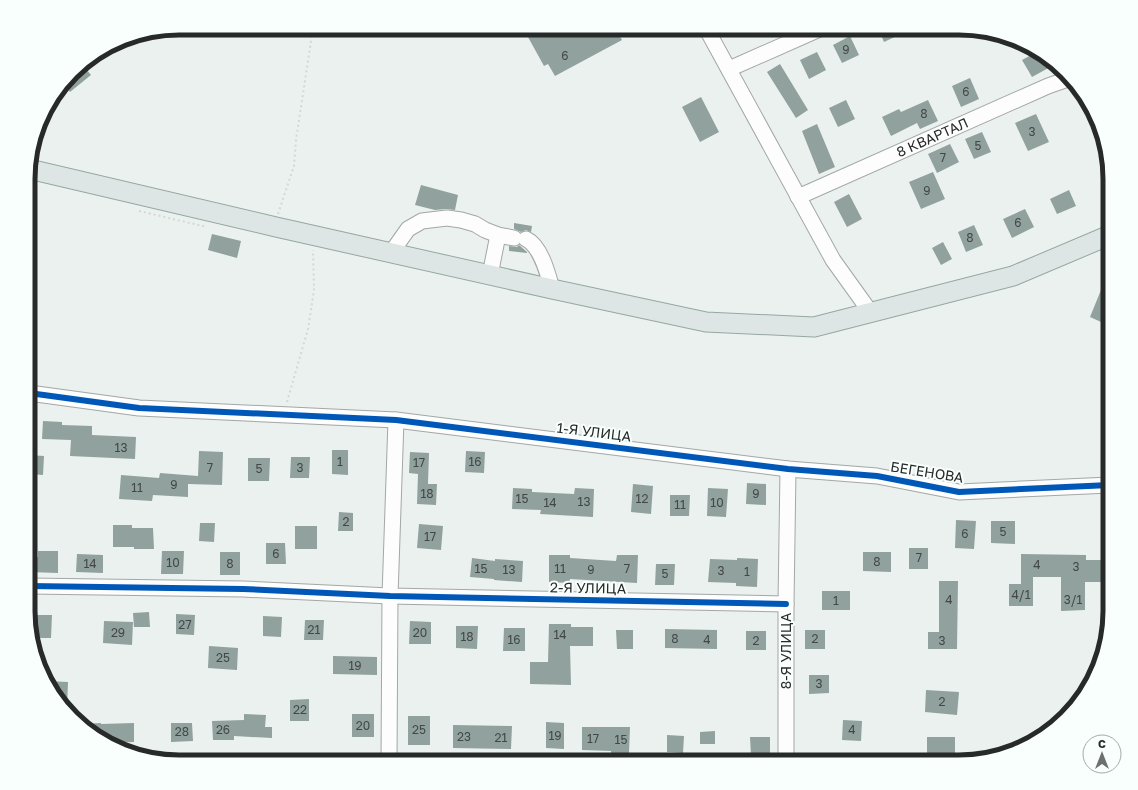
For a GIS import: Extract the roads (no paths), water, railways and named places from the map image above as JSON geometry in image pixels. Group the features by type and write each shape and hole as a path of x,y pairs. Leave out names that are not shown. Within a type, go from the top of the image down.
{"main road":[{"path":"35,171 391,253 706,322 814,327 1013,276 1103,238"}],"street":[{"path":"710,35 832,260 871,313"},
{"path":"728,69 806,35"},
{"name":"8 КВАРТАЛ","path":"798,198 1048,86 1064,80"},
{"path":"391,253 408,229 422,221 447,218 461,220 475,224 498,235 530,241 537,247 552,289"},
{"path":"490,275 498,235"},
{"name":"1-Я УЛИЦА","path":"35,394 139,408 396,420 788,468"},
{"path":"389,755 390,596 396,420"},
{"name":"БЕГЕНОВА","path":"788,468 877,476 959,492 1103,485"},
{"name":"8-Я УЛИЦА","path":"786,755 788,468"},
{"name":"2-Я УЛИЦА","path":"35,586 243,589 390,596 786,604"}]}
